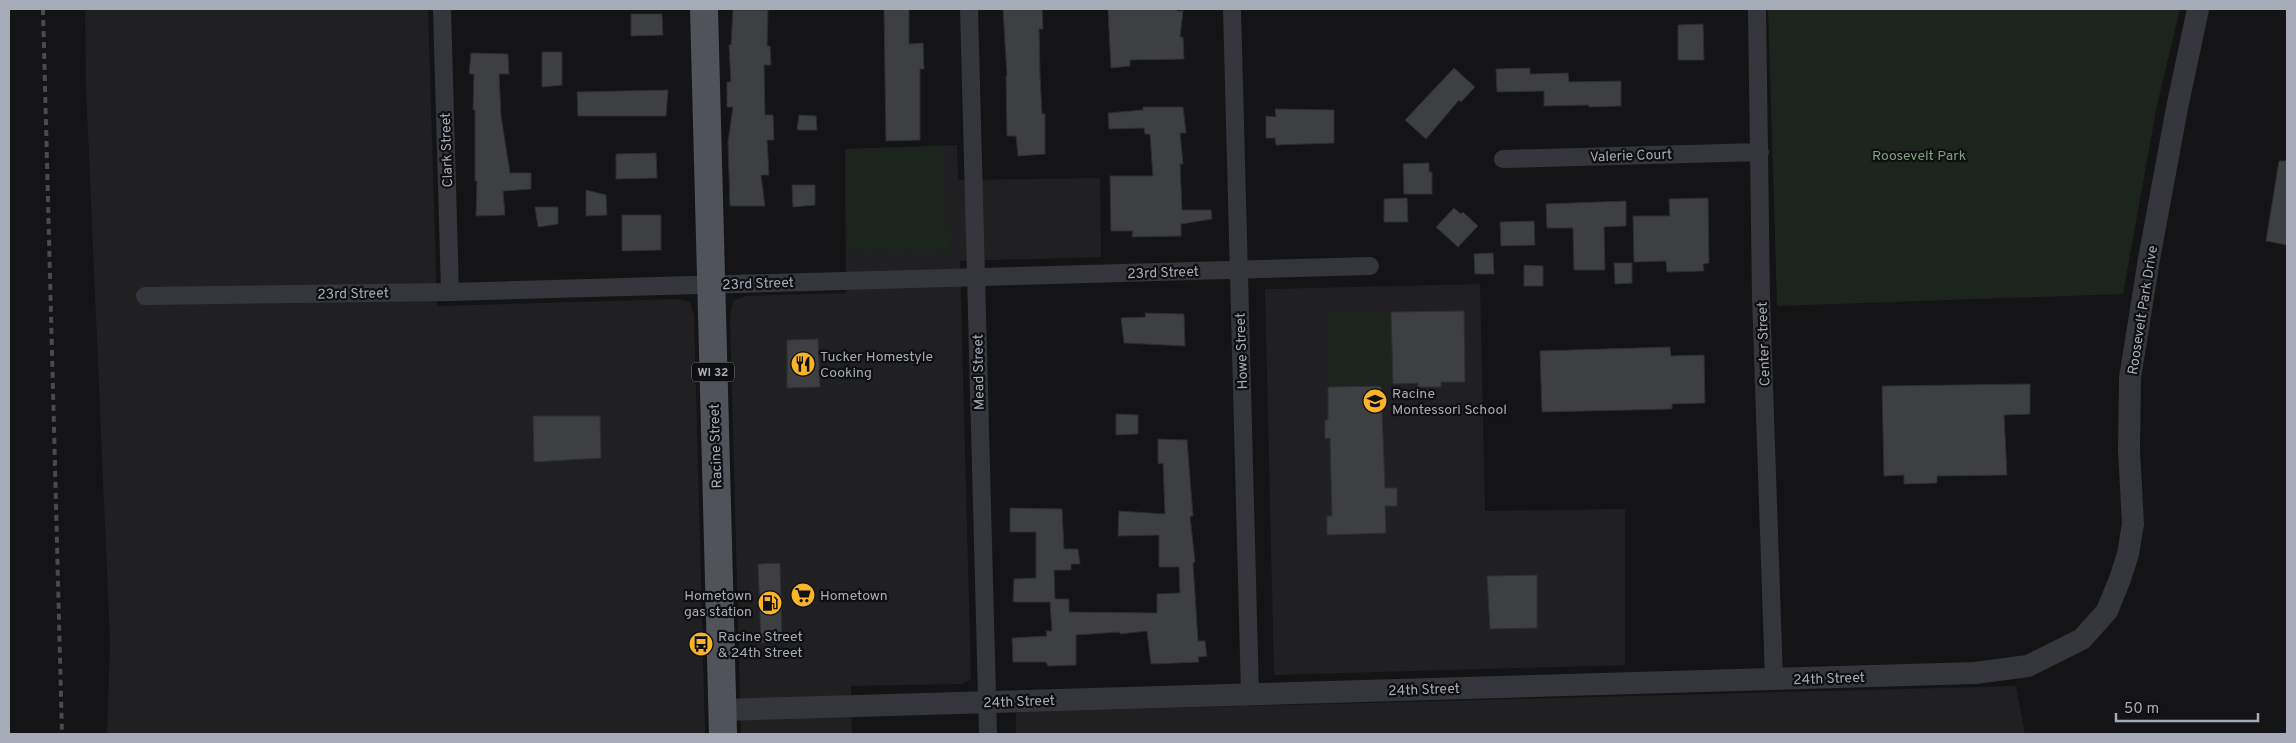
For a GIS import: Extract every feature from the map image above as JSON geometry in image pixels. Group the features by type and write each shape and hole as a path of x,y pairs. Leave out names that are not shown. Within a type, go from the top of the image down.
{"main road":[{"name":"Racine Street","path":"704,9 723,722"}],"street":[{"name":"Clark Street","path":"442,9 450,292"},
{"name":"Mead Street","path":"969,9 988,734"},
{"name":"Howe Street","path":"1232,9 1250,694"},
{"name":"Center Street","path":"1757,9 1762,298 1774,680"},
{"name":"Roosevelt Park Drive","path":"2106,611 2128,554 2133,524 2129,450 2130,378 2172,136 2198,9"},
{"name":"Valerie Court","path":"1503,159 1760,152"},
{"name":"23rd Street","path":"145,296 450,292 1370,266"},
{"name":"24th Street","path":"723,722 987,702 1990,673 2028,666 2082,639 2106,611"}],"shaded area":[{"path":"85,9 428,9 437,306 678,299 690,302 694,316 705,734 107,734 110,641 86,87"},
{"path":"957,145 958,180 1100,178 1101,257 960,261 971,679 961,684 851,686 852,734 741,734 730,320 732,305 735,300 746,296 846,293 845,149"},
{"name":"Racine Montessori School","path":"1480,284 1485,511 1625,509 1625,665 1274,675 1265,289"},
{"path":"2016,686 2025,734 1016,734 1016,712"}],"green space":[{"name":"Roosevelt Park","path":"1768,9 2180,9 2157,105 2123,294 1777,306"},
{"path":"941,146 949,252 846,251 845,149"},
{"path":"1328,315 1392,315 1393,385 1329,388"}],"building":[{"path":"884,9 909,9 909,44 923,43 924,69 920,69 920,140 886,141"},
{"path":"1003,9 1042,9 1043,29 1039,29 1042,114 1045,114 1045,154 1018,156 1016,136 1007,136 1007,75"},
{"path":"1108,9 1177,9 1177,11 1183,11 1180,37 1183,37 1184,59 1130,60 1130,66 1111,68"},
{"path":"733,10 768,10 767,46 770,46 771,65 764,65 765,115 773,115 774,140 767,140 769,175 761,175 765,206 730,206 728,142 733,107 727,107 727,82 731,82 729,45 731,45"},
{"path":"631,14 662,14 663,35 631,36"},
{"path":"1703,24 1704,60 1678,60 1678,25"},
{"path":"542,52 562,52 562,85 542,87"},
{"path":"471,53 508,54 509,74 499,74 501,116 510,173 531,173 531,189 503,191 505,215 476,216 475,110 473,110 474,74 469,74"},
{"path":"1454,68 1475,87 1461,102 1459,100 1426,139 1405,120"},
{"path":"1530,68 1530,74 1568,73 1569,82 1621,81 1621,106 1544,106 1544,91 1497,92 1496,69"},
{"path":"668,90 666,116 578,116 577,92"},
{"path":"1143,107 1183,107 1186,133 1180,133 1183,164 1180,164 1182,210 1211,210 1212,219 1181,224 1181,236 1132,237 1133,231 1111,231 1110,176 1153,176 1150,134 1145,134 1144,128 1109,129 1108,113 1143,110"},
{"path":"1275,109 1334,110 1334,143 1276,145 1275,138 1266,138 1266,116 1276,117"},
{"path":"799,115 816,116 817,130 797,130"},
{"path":"656,153 657,178 616,179 616,154"},
{"path":"2279,161 2287,161 2287,245 2266,241"},
{"path":"1429,163 1429,172 1432,172 1432,194 1404,194 1403,164"},
{"path":"792,185 815,185 815,205 793,207"},
{"path":"586,190 606,195 607,215 586,216"},
{"path":"1407,198 1408,222 1384,222 1384,199"},
{"path":"1708,198 1709,263 1703,264 1704,271 1667,272 1666,261 1634,262 1633,216 1670,216 1669,199"},
{"path":"1626,201 1626,226 1604,227 1605,270 1574,270 1573,228 1547,228 1546,204"},
{"path":"535,207 558,207 558,224 538,227"},
{"path":"1454,208 1461,214 1463,212 1478,226 1458,247 1436,227"},
{"path":"622,215 661,215 661,250 622,251"},
{"path":"1534,221 1535,245 1501,246 1500,222"},
{"path":"1493,253 1494,274 1475,274 1474,254"},
{"path":"1614,263 1632,263 1632,283 1615,284"},
{"path":"1524,265 1543,266 1543,286 1524,286"},
{"path":"1464,311 1465,382 1441,382 1441,387 1418,387 1418,383 1393,384 1391,312"},
{"path":"1145,313 1184,314 1185,346 1124,343 1121,318 1146,317"},
{"name":"Tucker Homestyle Cooking","path":"818,339 820,387 787,388 787,340"},
{"path":"1670,347 1671,356 1704,355 1705,403 1672,404 1672,409 1542,412 1540,351"},
{"path":"2030,384 2030,414 2004,415 2007,475 1937,476 1937,483 1904,484 1904,475 1884,476 1882,386"},
{"path":"1381,386 1385,488 1397,488 1397,506 1385,506 1386,533 1327,535 1327,516 1332,516 1330,438 1325,439 1325,420 1328,420 1328,387"},
{"path":"1116,414 1138,415 1138,434 1116,435"},
{"path":"533,416 600,416 601,458 534,462"},
{"path":"1158,439 1187,440 1193,516 1190,516 1195,562 1193,563 1198,641 1205,641 1207,656 1198,657 1199,662 1151,664 1147,631 1076,635 1076,665 1048,666 1046,662 1013,662 1012,638 1047,636 1046,631 1052,631 1050,602 1013,602 1014,579 1036,578 1036,532 1010,532 1010,508 1062,509 1064,549 1078,549 1080,564 1071,564 1071,570 1054,570 1055,599 1069,599 1069,612 1157,613 1157,594 1180,593 1179,567 1159,567 1159,535 1118,536 1119,511 1165,514 1163,463 1158,464"},
{"name":"Hometown gas station","path":"780,563 782,642 761,643 758,564"},
{"path":"1537,575 1537,628 1490,629 1487,576"}],"railway":[{"path":"43,9 62,734"}],"place":[{"name":"Tucker Homestyle Cooking","path":"803,364"},
{"name":"Racine Montessori School","path":"1375,401"},
{"name":"Hometown","path":"803,595"},
{"name":"Hometown gas station","path":"770,603"},
{"name":"Racine Street & 24th Street","path":"701,644"}]}
